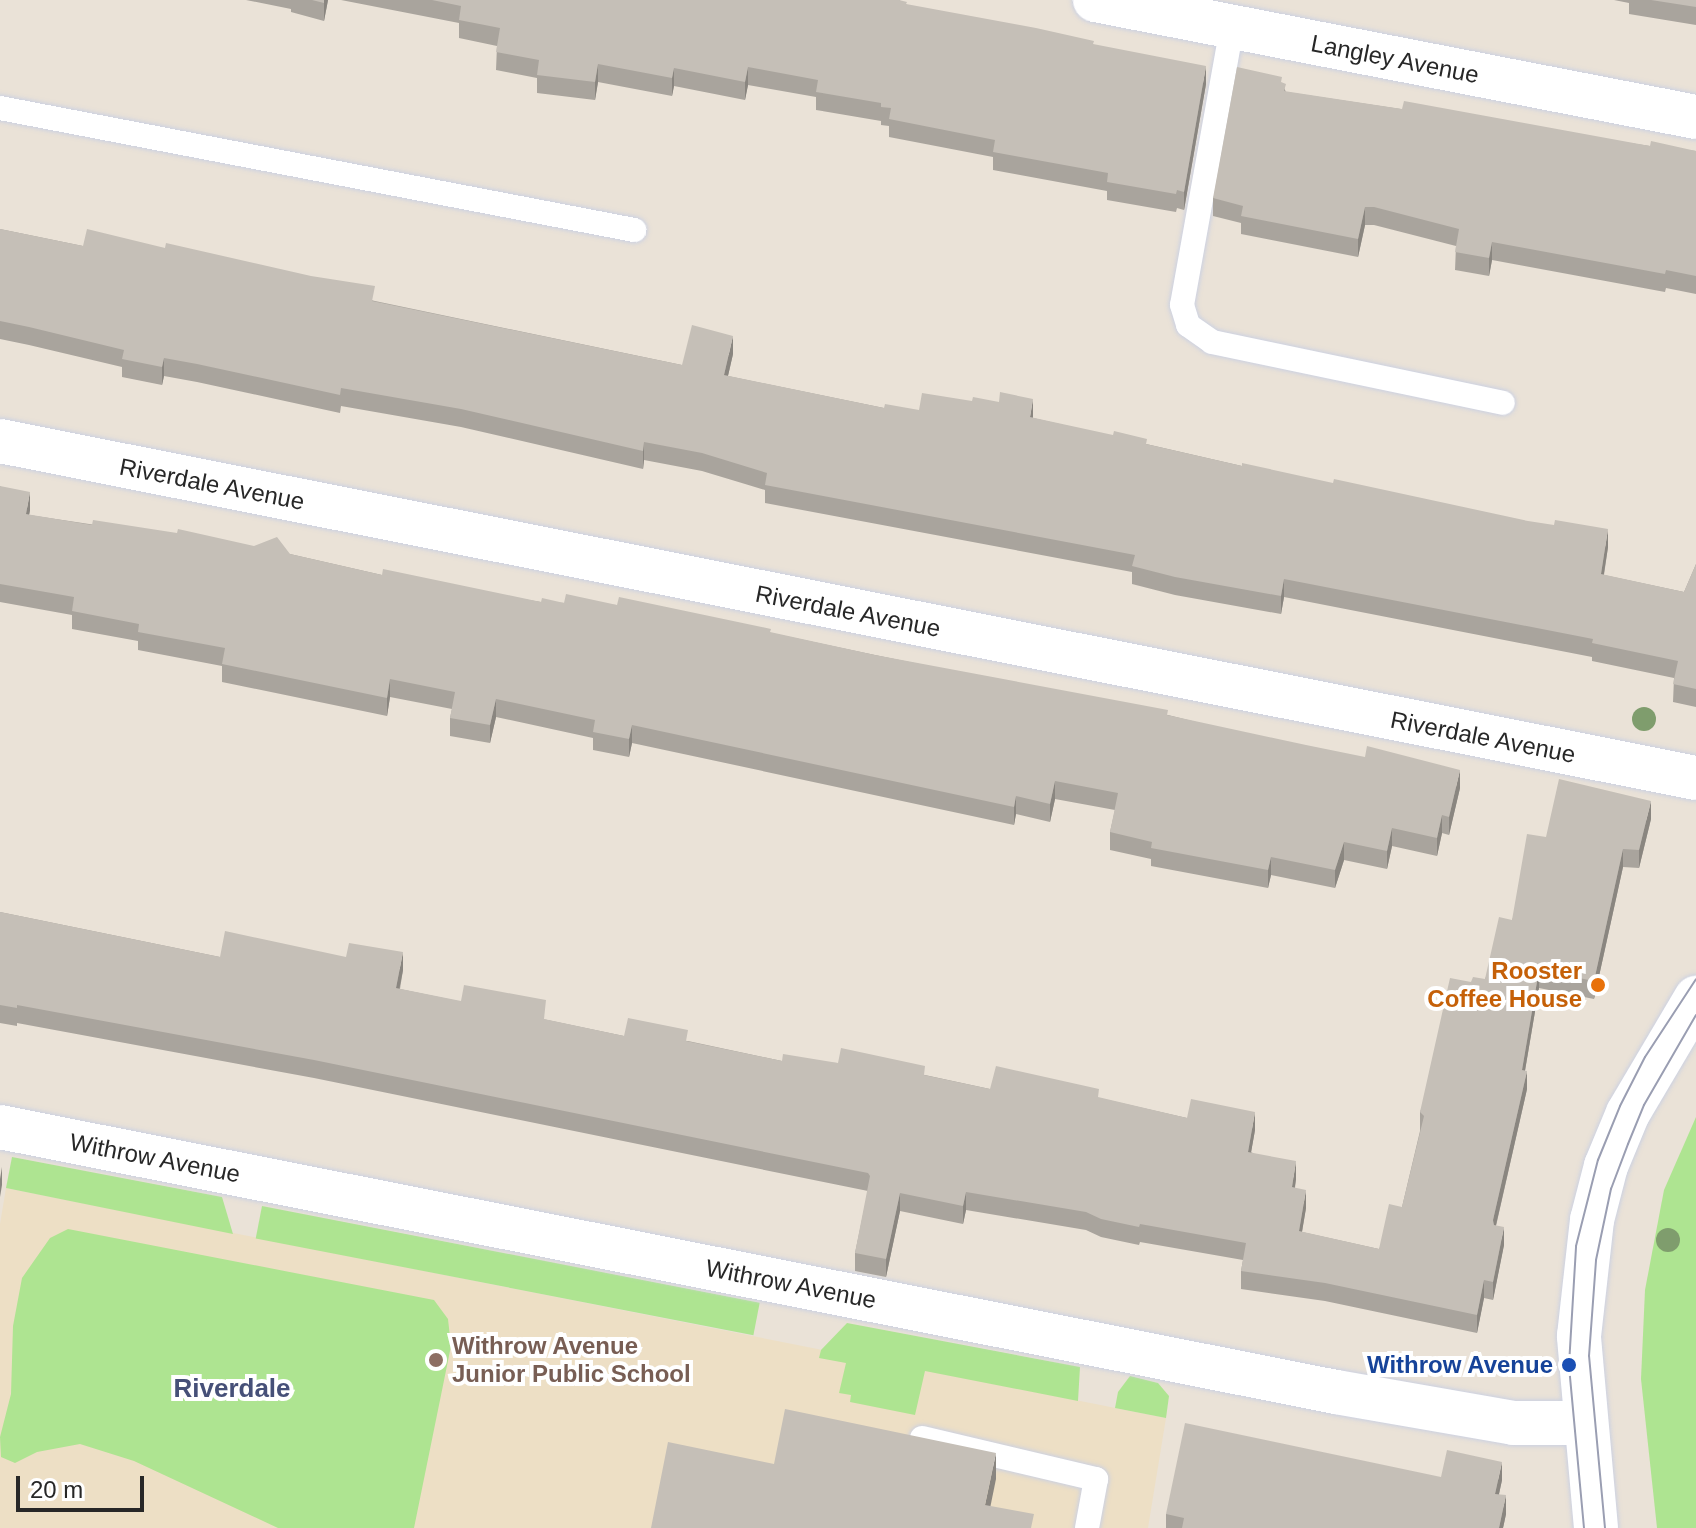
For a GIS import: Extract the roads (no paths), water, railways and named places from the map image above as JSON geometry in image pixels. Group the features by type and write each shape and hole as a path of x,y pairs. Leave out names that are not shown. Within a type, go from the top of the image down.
{"street":[{"name":"Langley Avenue","path":"1095,0 1696,117"},
{"name":"Riverdale Avenue","path":"0,441 1696,778"},
{"path":"1596,1528 1584,1423 1579,1336 1591,1231 1606,1166 1640,1088 1696,998"},
{"name":"Withrow Avenue","path":"0,1127 1336,1392 1513,1423 1584,1423"}],"lane":[{"path":"1232,27 1182,305 1188,325 1212,342 1503,403"},
{"path":"0,110 634,230"},
{"path":"922,1438 1096,1479 1087,1528"}],"tram line":[{"path":"1584,1528 1569,1365 1576,1246 1598,1160 1620,1106 1645,1057 1696,979"},
{"path":"1605,1528 1589,1356 1596,1260 1611,1189 1628,1144 1644,1105 1696,1015"}],"place":[{"name":"Rooster Coffee House","path":"1598,985"},
{"name":"Withrow Avenue Junior Public School","path":"436,1360"},
{"name":"Withrow Avenue","path":"1569,1365"}],"district":[{"name":"Riverdale","path":"232,1389"}]}
